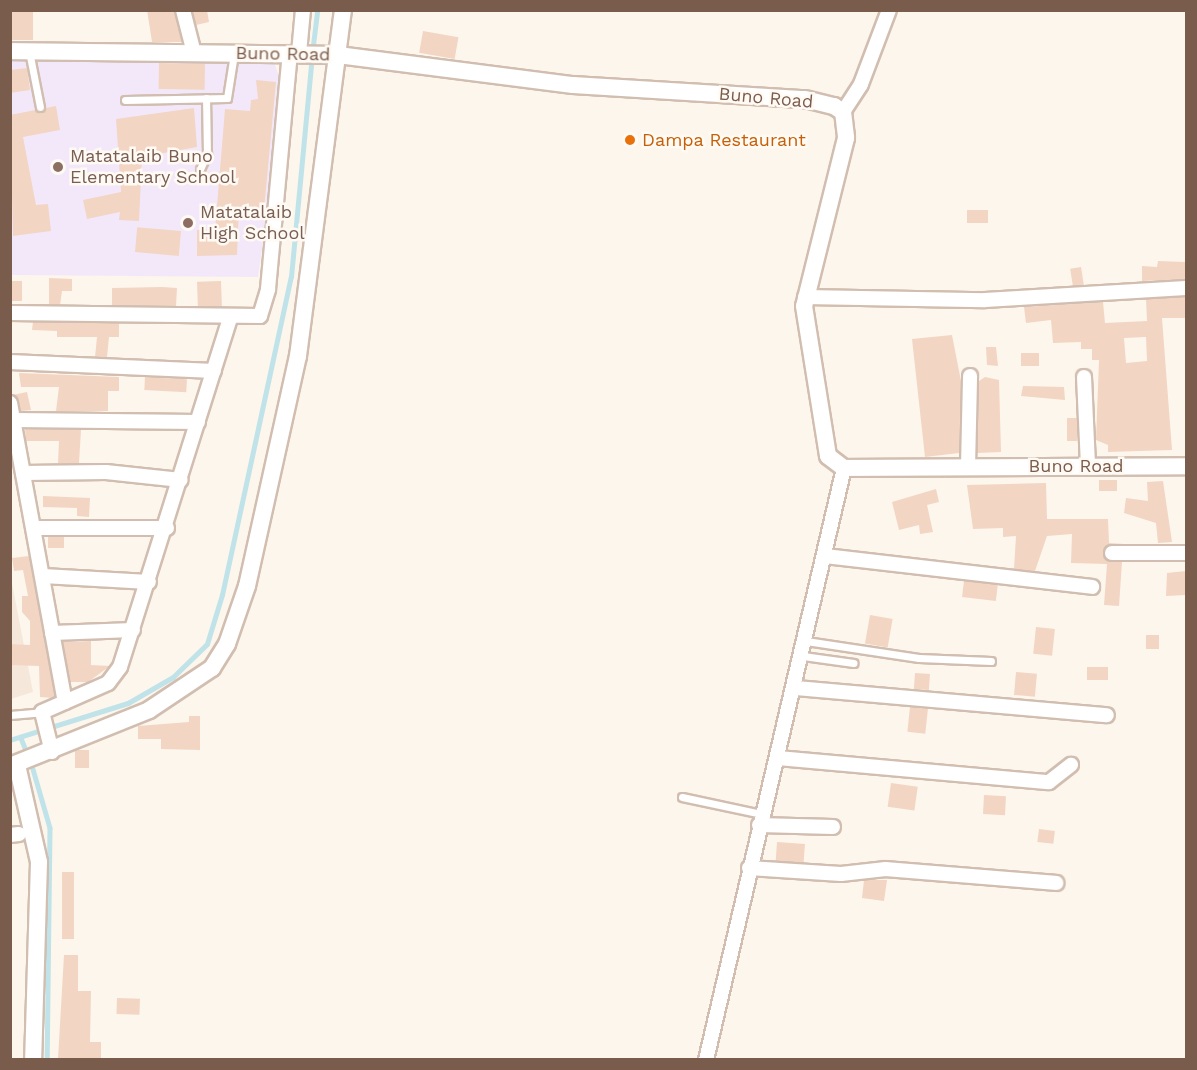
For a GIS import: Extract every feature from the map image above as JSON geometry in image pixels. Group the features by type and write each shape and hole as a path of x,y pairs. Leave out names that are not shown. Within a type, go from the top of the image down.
{"street":[{"path":"183,10 194,53"},
{"path":"10,313 253,318 265,308 294,53 303,10"},
{"path":"33,1059 39,862 14,766 50,746 149,711 212,668 227,644 246,586 298,356 343,10"},
{"path":"706,1059 760,820 796,688 844,468 825,451 805,297 846,138 843,112 861,84 889,10"},
{"name":"Buno Road","path":"10,51 338,55 573,86 805,99 843,112"},
{"path":"805,297 985,300 1186,288"},
{"path":"50,746 42,714 115,676 167,528 231,316"},
{"path":"10,362 214,371"},
{"path":"968,467 969,376"},
{"path":"1084,377 1088,466"},
{"path":"10,403 65,702"},
{"path":"14,420 198,422"},
{"name":"Buno Road","path":"844,468 1186,465"},
{"path":"23,473 106,472 182,480"},
{"path":"34,528 167,528"},
{"path":"1112,553 1186,553"},
{"path":"825,556 1092,587"},
{"path":"43,576 149,582"},
{"path":"52,633 133,630"},
{"path":"796,688 1107,715"},
{"path":"778,758 1049,782 1071,765"},
{"path":"760,820 833,827"},
{"path":"749,868 841,874 892,869 1056,883"}],"lane":[{"path":"29,51 40,107"},
{"path":"125,100 228,96 234,53"},
{"path":"201,170 207,154 206,98"},
{"path":"806,641 919,658 991,661"},
{"path":"803,656 854,663"},
{"path":"10,715 42,714"},
{"path":"682,797 760,820"}],"shaded area":[{"name":"Matatalaib High School","path":"11,59 273,60 281,81 282,106 258,277 11,275"},
{"path":"10,573 33,692 11,699 10,699"}],"building":[{"path":"10,10 33,10 33,40 10,40"},
{"path":"147,10 174,10 182,42 152,42"},
{"path":"192,10 207,10 209,22 196,25"},
{"path":"423,31 458,37 455,59 419,53"},
{"path":"159,63 205,64 205,90 159,89"},
{"path":"27,68 30,90 10,93 10,70"},
{"path":"256,80 276,82 264,210 239,207 237,255 197,256 197,230 215,230 225,109 250,111 251,100 258,99"},
{"path":"56,106 60,130 23,137 36,205 48,204 51,231 13,236 10,115"},
{"path":"194,108 197,147 142,157 139,221 119,220 120,212 87,219 83,200 121,192 116,119"},
{"path":"967,210 988,210 988,223 967,223"},
{"path":"137,227 181,231 179,256 135,252"},
{"path":"1158,261 1186,262 1186,279 1142,281 1142,266 1157,267"},
{"path":"1081,267 1084,285 1073,286 1070,269"},
{"path":"49,278 72,279 72,291 62,291 60,305 49,304"},
{"path":"11,281 22,281 22,301 11,301"},
{"path":"221,281 222,307 198,308 197,282"},
{"path":"112,288 177,288 176,306 112,305"},
{"path":"1186,297 1186,318 1162,318 1172,450 1108,452 1108,445 1096,440 1099,360 1092,360 1092,349 1081,349 1081,342 1053,343 1051,320 1026,323 1024,307 1103,302 1105,323 1147,321 1146,299","holes":["1146,337 1147,361 1126,363 1124,338"]},
{"path":"33,322 119,323 119,337 109,337 107,357 95,357 97,337 57,337 57,331 32,330"},
{"path":"952,335 961,381 959,453 925,457 912,339"},
{"path":"986,347 996,347 998,366 987,365"},
{"path":"1021,353 1039,353 1039,366 1021,366"},
{"path":"19,373 119,377 119,391 108,391 108,411 56,411 59,387 21,387"},
{"path":"145,377 187,379 186,392 144,390"},
{"path":"985,377 999,380 1001,452 977,453 979,381"},
{"path":"1023,386 1064,387 1065,400 1021,396"},
{"path":"27,392 31,410 21,411 13,395"},
{"path":"1067,418 1077,418 1077,441 1067,441"},
{"path":"25,429 81,430 79,463 58,463 59,441 26,441"},
{"path":"1099,480 1117,480 1117,491 1099,491"},
{"path":"1163,481 1172,542 1158,543 1156,523 1124,513 1126,498 1148,501 1147,482"},
{"path":"1046,483 1047,519 1108,519 1109,543 1124,544 1108,545 1103,552 1108,561 1122,562 1119,606 1104,605 1107,564 1071,563 1072,534 1047,536 1035,571 1014,569 1016,536 1003,537 1003,528 973,529 967,485"},
{"path":"936,489 939,502 927,505 933,532 920,534 919,525 899,530 892,502"},
{"path":"43,496 90,498 89,517 77,516 77,508 43,507"},
{"path":"48,537 64,537 64,548 48,548"},
{"path":"29,556 55,697 53,698 40,697 39,666 10,665 10,644 30,645 30,621 22,612 22,596 28,596 23,570 14,571 12,558"},
{"path":"1186,571 1186,595 1166,596 1167,573"},
{"path":"964,581 998,585 996,601 962,597"},
{"path":"870,615 893,619 888,648 865,644"},
{"path":"1036,627 1055,629 1052,656 1033,654"},
{"path":"1146,635 1159,635 1159,649 1146,649"},
{"path":"91,641 91,665 110,666 88,682 70,682 63,642"},
{"path":"1087,667 1108,667 1108,680 1087,680"},
{"path":"1016,672 1037,674 1035,697 1014,695"},
{"path":"915,673 930,674 929,690 914,689"},
{"path":"910,707 928,709 925,734 907,732"},
{"path":"189,716 200,716 200,750 161,749 161,739 138,739 138,726 189,722"},
{"path":"75,750 89,750 89,768 75,768"},
{"path":"891,783 918,787 914,811 888,807"},
{"path":"984,795 1006,796 1005,815 983,814"},
{"path":"1039,829 1055,831 1053,844 1037,842"},
{"path":"777,842 805,844 804,863 776,861"},
{"path":"62,872 74,872 74,939 62,939"},
{"path":"864,880 887,880 884,901 862,898"},
{"path":"64,955 78,955 78,991 91,991 90,1042 101,1042 101,1059 58,1059"},
{"path":"117,998 140,999 139,1015 116,1014"}],"waterway":[{"path":"313,45 317,10"},
{"path":"10,740 128,703 173,677 207,644 222,595 291,277 311,64"},
{"path":"21,738 28,755"},
{"path":"33,769 50,828 47,1060"}],"place":[{"name":"Dampa Restaurant","path":"630,140"},
{"name":"Matatalaib Buno Elementary School","path":"58,167"},
{"name":"Matatalaib High School","path":"188,223"}]}
